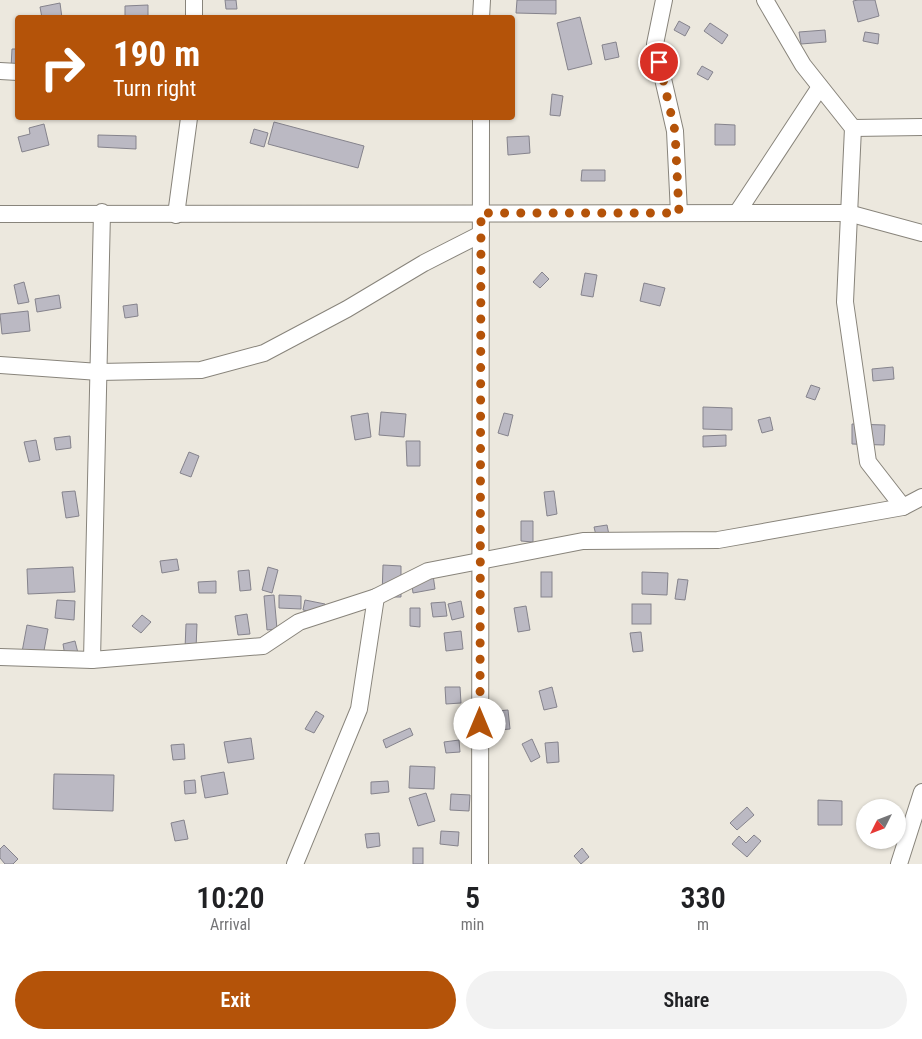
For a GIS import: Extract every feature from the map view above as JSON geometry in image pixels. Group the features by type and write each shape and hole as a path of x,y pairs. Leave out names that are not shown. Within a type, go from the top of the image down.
{"street":[{"path":"194,0 194,15"},
{"path":"482,0 482,15"},
{"path":"664,0 655,44 675,131 679,213"},
{"path":"765,0 803,65 853,128 845,302 868,462 903,507"},
{"path":"0,71 15,72"},
{"path":"737,213 820,87"},
{"path":"176,215 189,120"},
{"path":"480,864 481,120"},
{"path":"853,128 922,127"},
{"path":"92,660 102,212"},
{"path":"0,214 102,212 176,215 481,213 848,214 922,233"},
{"path":"0,365 99,372 201,370 264,352 348,309 424,262 481,234"},
{"path":"0,657 92,660 262,646 299,622 376,597 428,571 583,541 718,540 903,507 922,497"},
{"path":"295,864 359,709 376,597"},
{"path":"899,864 922,792"}],"building":[{"path":"225,0 236,0 237,9 226,9"},
{"path":"517,0 556,0 556,14 516,13"},
{"path":"875,0 879,16 858,22 853,1"},
{"path":"60,3 62,15 41,15 40,7"},
{"path":"148,5 148,15 125,15 125,6"},
{"path":"580,17 592,64 568,70 557,23"},
{"path":"679,21 690,27 685,36 674,30"},
{"path":"710,23 728,35 722,44 704,31"},
{"path":"825,30 826,42 801,44 799,32"},
{"path":"865,32 879,34 878,44 863,41"},
{"path":"616,42 619,57 605,60 602,45"},
{"path":"12,49 15,49 15,68 11,68"},
{"path":"702,66 713,72 708,80 697,74"},
{"path":"552,94 563,96 560,116 550,115"},
{"path":"274,122 364,146 358,168 268,144"},
{"path":"44,124 49,145 22,152 18,137 30,134 29,128"},
{"path":"715,124 735,125 735,145 715,145"},
{"path":"254,129 268,133 264,147 250,143"},
{"path":"98,135 136,136 136,149 98,147"},
{"path":"529,136 530,153 508,155 507,137"},
{"path":"582,170 605,170 605,181 581,181"},
{"path":"542,272 549,279 540,288 533,282"},
{"path":"585,273 597,275 593,297 581,295"},
{"path":"24,282 29,302 18,304 14,285"},
{"path":"644,283 665,288 660,306 640,301"},
{"path":"59,295 61,308 37,312 35,299"},
{"path":"137,304 138,316 125,318 123,306"},
{"path":"28,311 30,331 2,334 0,314"},
{"path":"893,367 894,379 873,381 872,369"},
{"path":"811,385 820,388 815,400 806,397"},
{"path":"703,407 732,408 732,430 703,429"},
{"path":"381,412 406,414 404,437 379,435"},
{"path":"368,413 371,437 355,440 351,416"},
{"path":"504,413 513,415 508,436 498,433"},
{"path":"770,417 773,430 762,433 758,420"},
{"path":"852,424 885,425 884,445 852,444"},
{"path":"726,435 726,446 703,447 703,436"},
{"path":"70,436 71,448 56,450 54,438"},
{"path":"36,440 40,460 29,462 24,442"},
{"path":"406,441 420,441 420,466 407,466"},
{"path":"189,452 199,456 191,477 180,473"},
{"path":"75,491 79,516 66,518 62,492"},
{"path":"554,491 557,514 547,516 544,492"},
{"path":"521,521 533,521 533,542 521,541"},
{"path":"607,525 611,545 599,548 594,527"},
{"path":"177,559 179,570 162,573 160,561"},
{"path":"383,565 401,566 401,597 382,597"},
{"path":"73,567 75,592 28,594 27,569"},
{"path":"268,567 278,570 272,593 262,590"},
{"path":"249,570 251,590 240,591 238,571"},
{"path":"541,572 552,572 552,597 541,597"},
{"path":"642,572 668,573 667,595 642,594"},
{"path":"433,575 435,589 413,593 411,578"},
{"path":"678,579 688,580 685,600 675,599"},
{"path":"216,581 216,593 199,593 198,582"},
{"path":"274,595 277,629 267,630 264,596"},
{"path":"279,595 301,596 301,609 279,608"},
{"path":"57,600 75,601 74,620 55,618"},
{"path":"305,600 325,604 323,614 303,610"},
{"path":"461,601 464,617 452,620 448,604"},
{"path":"445,602 447,616 433,617 431,603"},
{"path":"632,604 651,604 651,624 632,624"},
{"path":"526,606 530,630 518,632 514,608"},
{"path":"410,608 420,608 420,627 410,626"},
{"path":"247,614 250,634 238,635 235,616"},
{"path":"142,615 151,622 141,633 132,626"},
{"path":"186,624 197,624 196,649 185,649"},
{"path":"27,625 48,629 43,656 22,652"},
{"path":"461,631 463,649 446,651 444,633"},
{"path":"641,632 643,651 633,652 630,633"},
{"path":"75,641 78,653 65,656 63,644"},
{"path":"445,687 460,687 461,703 446,704"},
{"path":"552,687 557,707 544,710 539,691"},
{"path":"508,710 510,729 499,730 497,711"},
{"path":"316,711 324,716 314,733 305,729"},
{"path":"410,728 413,735 386,748 383,740"},
{"path":"251,738 254,759 228,763 224,742"},
{"path":"532,739 540,757 531,762 522,744"},
{"path":"459,740 460,752 446,753 444,742"},
{"path":"558,742 559,762 547,763 545,743"},
{"path":"184,744 185,759 173,760 171,745"},
{"path":"410,766 435,767 434,789 409,788"},
{"path":"224,772 228,794 205,798 201,776"},
{"path":"54,774 114,775 113,811 53,809"},
{"path":"195,780 196,793 185,794 184,781"},
{"path":"388,781 389,792 371,794 371,782"},
{"path":"426,793 435,821 418,826 409,798"},
{"path":"451,794 470,795 469,811 450,810"},
{"path":"818,800 842,801 842,825 818,825"},
{"path":"747,807 754,815 737,830 730,823"},
{"path":"184,820 188,839 175,841 171,823"},
{"path":"441,831 459,832 458,846 440,844"},
{"path":"379,833 380,846 367,848 365,834"},
{"path":"754,835 761,841 747,857 732,844 739,836 746,843"},
{"path":"4,845 18,859 13,864 5,864 0,858 0,849"},
{"path":"413,848 423,848 423,864 413,864"},
{"path":"582,848 589,857 581,864 574,856"}],"route":[{"path":"480,724 481,213 679,213 675,131 659,62"}]}
